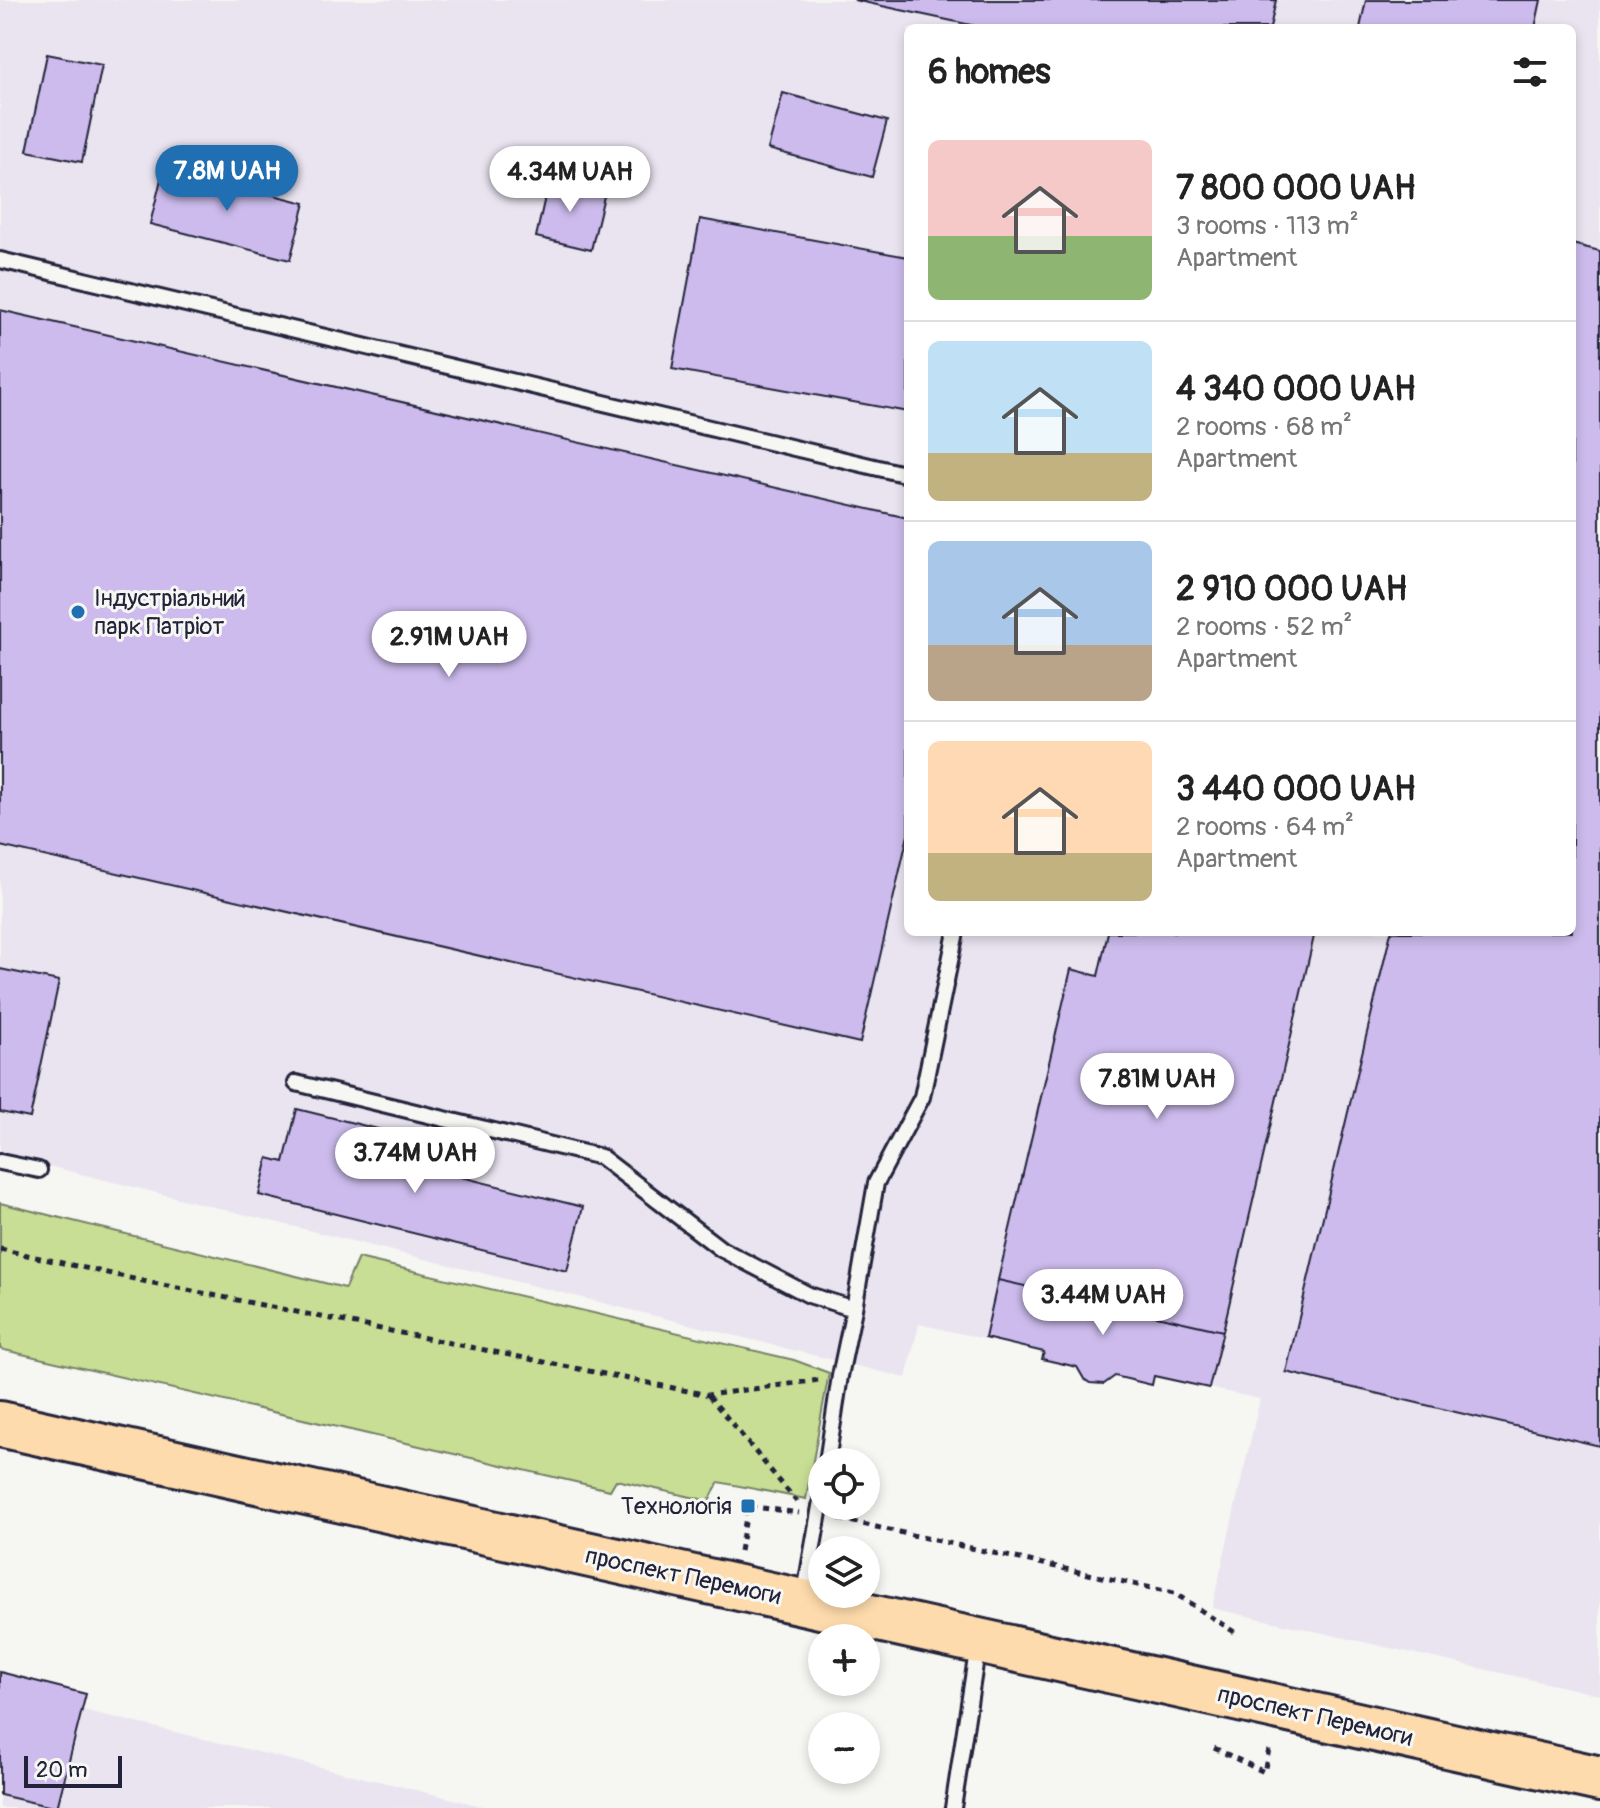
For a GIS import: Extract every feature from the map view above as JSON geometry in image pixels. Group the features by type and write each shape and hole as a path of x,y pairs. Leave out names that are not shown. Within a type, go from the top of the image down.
{"main road":[{"name":"проспект Перемоги","path":"0,1424 1600,1779"}],"lane":[{"path":"0,260 904,474"},
{"path":"829,1448 876,1183 922,1097 955,936"},
{"path":"296,1083 601,1157 721,1249 809,1295 854,1309"},
{"path":"0,1162 39,1170"},
{"path":"804,1602 818,1520"},
{"path":"953,1808 978,1641"}],"path":[{"path":"0,1249 708,1395 840,1376"},
{"path":"708,1395 807,1514 748,1506 733,1587"},
{"path":"850,1520 1174,1593 1239,1635"},
{"path":"1214,1748 1264,1772 1279,1709"}],"shaded area":[{"path":"0,0 1600,0 1600,1695 1212,1608 1260,1399 1154,1376 1152,1385 1115,1376 1104,1384 1090,1383 1077,1367 1042,1359 1043,1352 919,1324 906,1378 0,1154"},
{"path":"0,1672 86,1694 83,1710 490,1808 0,1808"}],"green space":[{"path":"0,1203 345,1288 358,1258 794,1360 829,1373 815,1448 808,1448 806,1499 719,1482 709,1501 616,1480 610,1490 0,1349"}],"building":[{"path":"854,0 1276,0 1271,24 966,24"},
{"path":"1366,0 1541,0 1536,24 1361,24"},
{"path":"47,54 102,65 82,162 27,151"},
{"path":"783,93 887,121 872,177 768,149"},
{"path":"164,167 305,203 290,260 150,224"},
{"path":"549,179 605,192 591,250 536,237"},
{"path":"700,219 904,256 904,411 672,369"},
{"path":"1576,245 1600,251 1600,1446 1286,1372 1390,936 1576,936"},
{"path":"0,310 904,517 904,852 860,1043 0,846"},
{"path":"1107,936 1314,936 1223,1331 998,1280 1071,969 1098,976"},
{"path":"0,969 59,981 30,1118 0,1112"},
{"path":"297,1109 386,1131 380,1157 583,1207 567,1271 259,1195 268,1158 284,1162"},
{"path":"998,1280 1223,1331 1209,1388 1154,1376 1152,1385 1115,1376 1104,1384 1090,1383 1077,1367 1042,1359 1044,1352 985,1338"},
{"path":"0,1672 86,1694 57,1808 0,1795"}],"place":[{"name":"Індустріальний парк Патріот","path":"78,612"},
{"name":"Технологія","path":"748,1506"}]}
